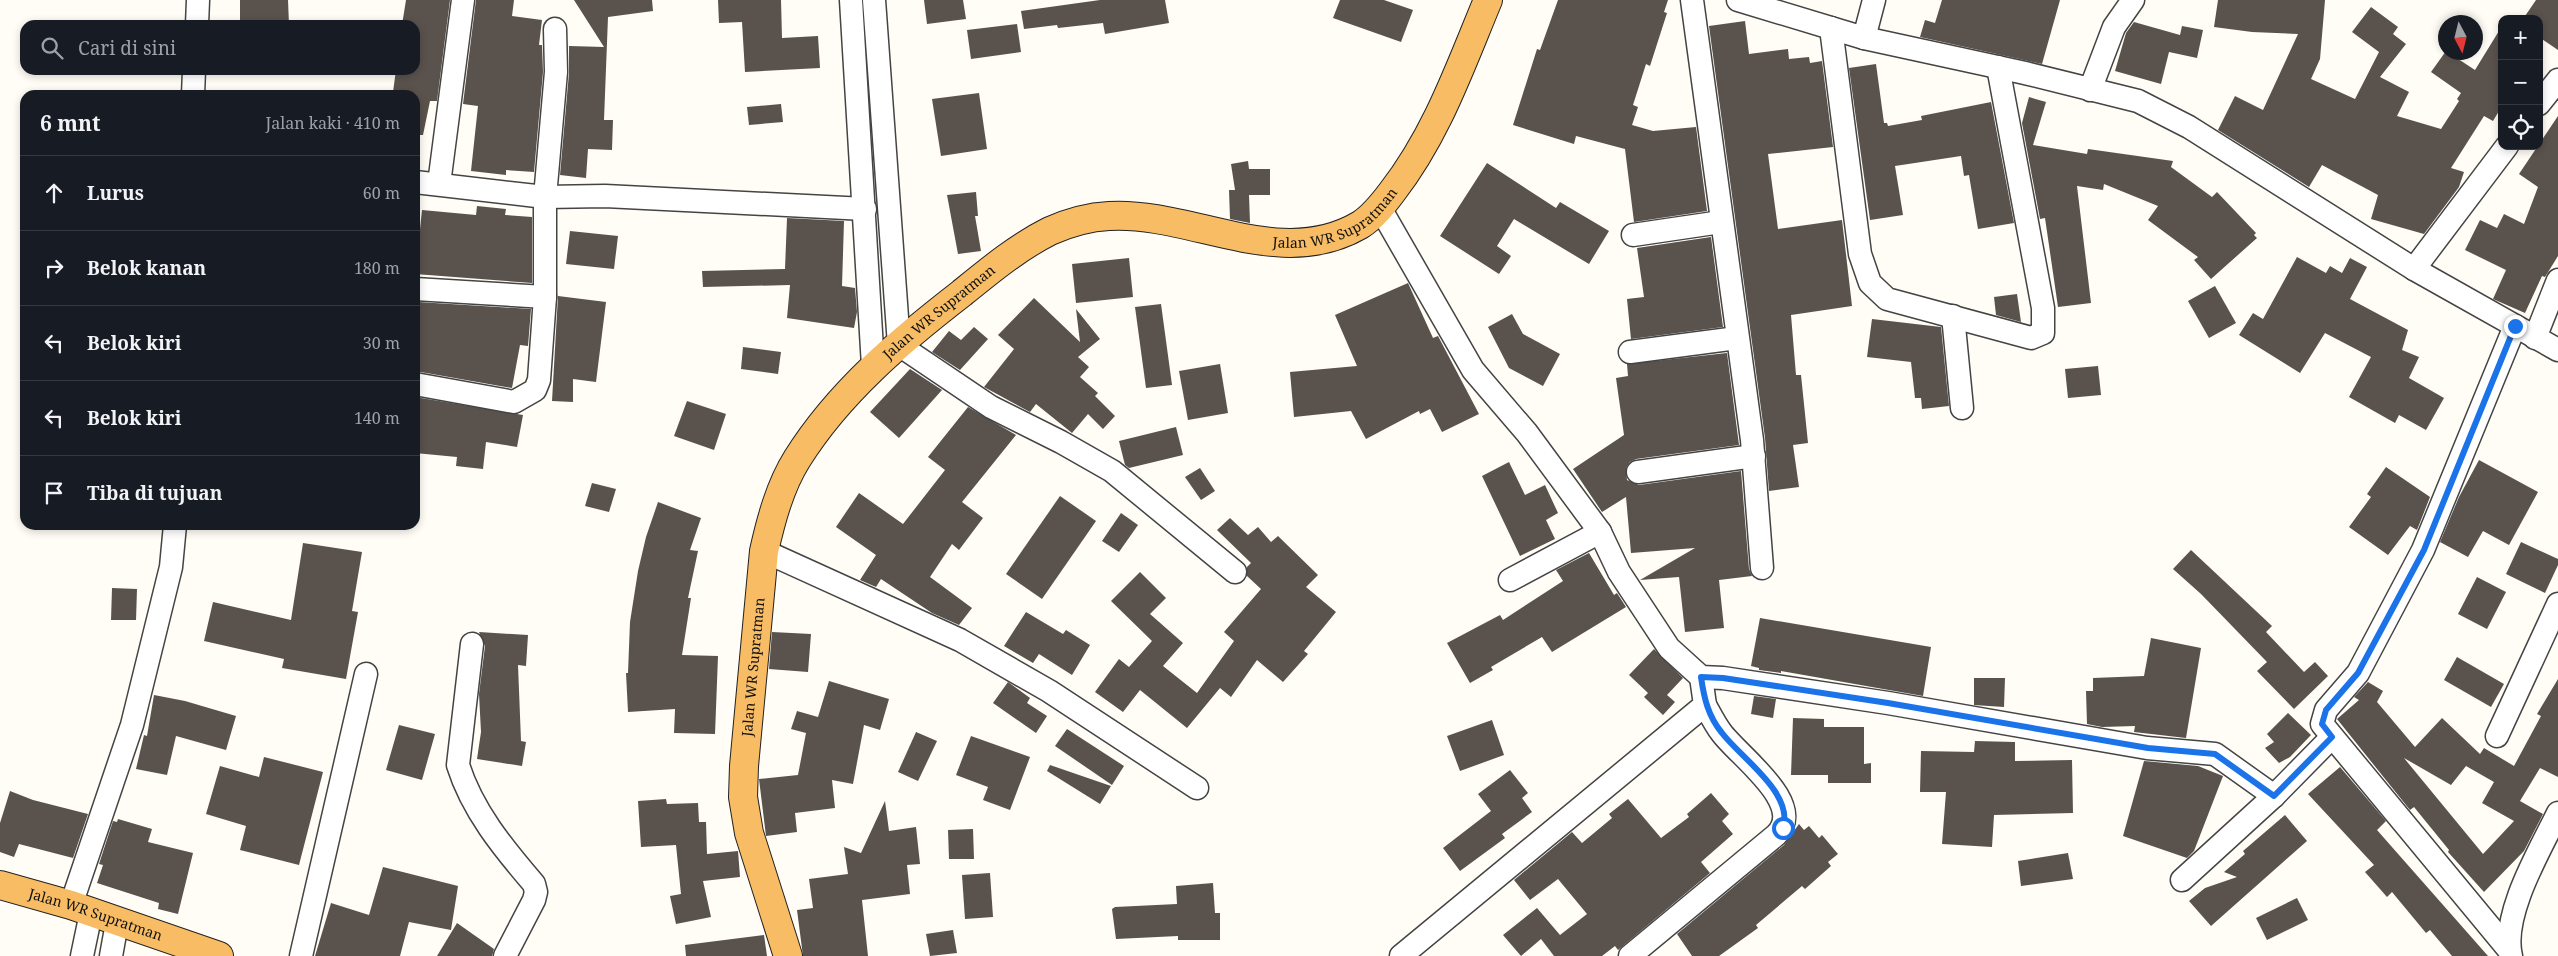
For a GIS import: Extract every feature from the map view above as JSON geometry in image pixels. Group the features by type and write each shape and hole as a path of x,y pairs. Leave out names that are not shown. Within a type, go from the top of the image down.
{"highway":[{"name":"Jalan WR Supratman","path":"788,956 749,832 743,797 749,705 764,551 770,522 795,461 829,413 873,366 1015,252 1050,231 1079,220 1110,216 1146,218 1231,236 1270,242 1306,241 1336,236 1361,224 1380,208 1414,162 1433,131 1488,0"},
{"name":"Jalan WR Supratman","path":"0,885 81,909 219,956"}],"street":[{"path":"197,20 198,0"},
{"path":"439,184 463,0"},
{"path":"851,0 873,366"},
{"path":"874,0 899,345 991,408 1061,442 1112,471 1234,572"},
{"path":"1692,0 1754,456 1762,568"},
{"path":"1864,38 1874,0"},
{"path":"2090,90 2114,27 2133,0"},
{"path":"1750,2 1864,38 1998,67 2138,101 2189,127 2414,269 2558,350"},
{"path":"420,385 514,402 527,397 535,390 539,380 545,297 545,197 556,72 555,28"},
{"path":"1831,28 1854,215 1860,254 1870,283 1887,299 2031,338 2043,333 2044,326 1998,67"},
{"path":"193,90 194,75"},
{"path":"2543,99 2558,80"},
{"path":"2414,269 2504,150"},
{"path":"420,182 545,197 605,196 865,210"},
{"path":"1380,208 1473,370 1527,433 1600,532 1619,572 1669,648 1701,677 1723,678 1888,703 2148,748 2215,754 2274,796"},
{"path":"1633,234 1721,222"},
{"path":"2535,338 2558,280"},
{"path":"420,288 545,297"},
{"path":"1952,316 1962,408"},
{"path":"2510,953 2322,724 2326,710 2358,673 2424,550 2515,326"},
{"path":"1630,352 1737,338"},
{"path":"1638,472 1754,456"},
{"path":"82,956 81,909 132,725 171,567 175,530"},
{"path":"1510,580 1600,532"},
{"path":"764,551 960,640 1049,691 1197,788"},
{"path":"2497,736 2558,604"},
{"path":"472,644 458,765 463,782 484,821 534,884 536,892 534,900 505,956"},
{"path":"301,956 366,674"},
{"path":"1630,956 1776,835 1783,828 1786,820 1782,803 1758,770 1721,733 1705,705 1701,677"},
{"path":"1401,956 1705,705"},
{"path":"2182,880 2274,796 2332,737"},
{"path":"2510,953 2513,917 2522,887 2558,813"},
{"path":"111,956 117,922"}],"building":[{"path":"240,0 288,0 289,20 240,20"},
{"path":"406,0 450,0 437,101 430,101 423,135 420,135 420,90 393,90 395,75 420,75 420,20 403,20"},
{"path":"476,0 514,0 512,16 542,20 539,45 542,45 543,72 534,172 506,170 506,175 471,171 478,106 463,104"},
{"path":"574,0 652,0 653,11 608,17 604,120 613,120 612,150 588,149 586,178 560,175 569,73 569,46 604,47"},
{"path":"718,0 781,0 782,38 818,36 820,68 745,72 742,22 719,23"},
{"path":"924,0 963,0 966,19 927,24"},
{"path":"1100,0 1165,0 1169,23 1105,34 1103,23 1058,28 1057,25 1024,29 1021,11"},
{"path":"1340,0 1384,0 1413,10 1401,42 1333,18"},
{"path":"1558,0 1668,0 1664,12 1667,13 1650,66 1646,64 1633,105 1638,107 1632,125 1653,131 1696,127 1707,211 1634,222 1625,149 1576,136 1574,144 1513,125 1537,49 1540,50"},
{"path":"1942,0 2060,0 2042,64 1920,37 1925,20 1935,23"},
{"path":"2218,0 2325,0 2320,59 2311,79 2355,99 2379,52 2352,32 2371,7 2398,27 2393,34 2406,44 2380,77 2409,92 2397,116 2441,129 2459,101 2457,99 2461,93 2431,72 2440,60 2460,60 2475,70 2483,60 2498,33 2498,113 2493,121 2484,116 2451,168 2464,172 2459,187 2424,234 2371,219 2378,195 2322,165 2309,187 2218,130 2235,96 2263,110 2298,34 2252,32 2214,27"},
{"path":"2536,0 2558,0 2558,50 2543,40 2543,15 2526,15"},
{"path":"1745,21 1749,54 1788,49 1789,59 1809,57 1810,63 1822,61 1833,147 1768,154 1778,229 1842,220 1852,306 1791,315 1796,375 1801,375 1808,443 1793,445 1799,487 1769,491 1765,438 1709,26"},
{"path":"2134,22 2180,35 2182,26 2203,30 2197,58 2169,52 2161,84 2115,71 2126,33"},
{"path":"1017,24 1021,52 971,59 967,30"},
{"path":"1876,64 1884,123 1887,123 1888,126 1922,120 1921,116 1991,102 2014,223 1978,229 1969,175 1964,176 1961,156 1895,166 1903,215 1870,220 1849,68"},
{"path":"979,93 987,149 941,156 932,99"},
{"path":"2029,97 2046,102 2033,145 2087,154 2088,149 2173,161 2171,167 2212,197 2217,192 2256,233 2254,235 2257,238 2211,279 2194,260 2198,257 2148,220 2158,206 2104,184 2103,190 2077,186 2091,303 2058,307 2045,218 2040,219 2022,123"},
{"path":"781,104 783,122 749,125 747,107"},
{"path":"2558,116 2558,256 2545,277 2542,276 2525,313 2493,299 2506,270 2465,250 2480,220 2497,228 2504,214 2524,224 2538,187 2519,174 2535,150 2543,150 2543,138"},
{"path":"1248,161 1249,169 1270,169 1270,195 1249,195 1250,223 1230,219 1229,190 1235,190 1231,164"},
{"path":"1487,163 1556,208 1560,202 1609,231 1589,264 1514,219 1497,246 1511,256 1499,274 1440,236"},
{"path":"976,192 978,216 975,216 981,251 958,254 947,195"},
{"path":"477,206 506,209 505,215 532,217 532,283 420,274 422,210 476,215"},
{"path":"787,218 844,221 842,286 855,288 857,312 854,328 787,318 790,285 703,287 702,271 785,269"},
{"path":"570,231 618,236 614,269 566,264"},
{"path":"1711,237 1723,327 1631,339 1627,299 1644,297 1637,248"},
{"path":"2297,257 2326,273 2330,266 2342,273 2350,258 2367,267 2350,299 2408,330 2402,350 2419,357 2409,378 2444,398 2426,430 2399,415 2395,423 2349,397 2371,357 2325,333 2300,373 2239,335 2253,313 2263,319"},
{"path":"1129,258 1133,297 1076,303 1072,264"},
{"path":"1408,283 1433,338 1438,336 1479,414 1442,432 1430,409 1420,414 1419,411 1366,439 1351,411 1294,417 1290,372 1357,366 1335,315"},
{"path":"2215,286 2236,323 2209,338 2188,301"},
{"path":"2017,294 2021,322 1996,315 1994,297"},
{"path":"558,296 606,302 596,382 573,379 573,402 552,401"},
{"path":"1034,298 1080,342 1076,309 1100,339 1078,357 1089,367 1080,377 1098,393 1095,396 1115,416 1103,429 1088,414 1072,433 1036,404 1030,412 984,387 1014,349 998,335"},
{"path":"420,302 531,309 528,346 520,345 512,388 420,372"},
{"path":"1161,304 1172,385 1146,388 1135,307"},
{"path":"1512,314 1523,334 1560,354 1543,386 1509,368 1488,327"},
{"path":"1872,319 1941,327 1949,406 1922,409 1921,398 1915,398 1911,362 1867,357"},
{"path":"974,327 988,339 960,370 932,352 949,331 961,340"},
{"path":"743,347 781,352 778,374 741,369"},
{"path":"1727,353 1739,445 1636,459 1630,462 1626,468 1627,480 1639,485 1741,471 1749,569 1752,576 1719,580 1724,628 1685,632 1679,577 1640,580 1695,548 1631,553 1626,497 1602,512 1573,469 1624,435 1616,378 1628,376 1627,364"},
{"path":"1220,364 1228,413 1188,420 1179,371"},
{"path":"2098,366 2101,395 2068,398 2065,369"},
{"path":"910,369 942,390 899,438 870,412"},
{"path":"420,398 523,415 517,447 486,442 483,469 456,466 457,457 420,453"},
{"path":"687,401 726,414 714,450 674,436"},
{"path":"968,407 1016,435 962,502 983,518 959,550 952,544 930,577 972,608 959,625 932,613 881,579 876,587 860,580 876,555 836,527 859,493 903,524 945,470 928,457"},
{"path":"1176,427 1183,455 1129,468 1125,465 1119,441"},
{"path":"2479,460 2538,492 2509,545 2483,531 2468,557 2440,542 2459,497"},
{"path":"1509,462 1525,495 1545,485 1558,513 1546,520 1555,539 1520,556 1482,476"},
{"path":"2386,467 2430,497 2417,530 2410,526 2388,555 2349,527 2371,497 2367,494"},
{"path":"1200,468 1215,491 1201,500 1185,477"},
{"path":"592,483 616,489 609,512 585,506"},
{"path":"1060,496 1096,521 1042,599 1006,574"},
{"path":"658,502 701,518 690,550 698,551 688,598 691,598 682,655 718,656 715,734 674,733 675,709 628,712 626,673 628,673 630,622 638,571 646,537"},
{"path":"1121,513 1138,525 1119,552 1102,541"},
{"path":"1230,518 1248,535 1258,527 1271,542 1278,536 1318,575 1306,587 1336,612 1304,651 1308,654 1283,682 1257,660 1231,697 1220,688 1187,728 1140,690 1123,712 1095,692 1119,659 1129,667 1152,641 1111,601 1140,572 1166,598 1150,614 1183,643 1163,666 1197,693 1234,641 1224,632 1261,589 1247,576 1247,567 1251,563 1217,530"},
{"path":"2521,542 2558,559 2558,565 2545,593 2506,574"},
{"path":"303,543 362,552 352,611 358,612 346,679 282,668 284,659 204,641 213,602 291,620"},
{"path":"2191,550 2272,626 2266,632 2304,672 2315,662 2328,676 2294,709 2257,671 2267,662 2201,594 2173,569"},
{"path":"1589,553 1614,595 1617,593 1626,607 1552,652 1542,637 1491,667 1493,670 1470,683 1447,643 1500,615 1503,620 1563,581 1556,570"},
{"path":"2477,577 2506,592 2487,629 2458,614"},
{"path":"112,588 137,589 136,620 111,620"},
{"path":"1026,612 1063,634 1066,630 1090,645 1072,675 1039,654 1033,663 1004,646"},
{"path":"1760,618 1931,647 1923,696 1781,671 1781,673 1759,670 1759,668 1751,666"},
{"path":"479,632 528,635 526,666 518,665 521,741 526,742 522,766 477,759 481,732 479,694 485,646"},
{"path":"772,632 811,634 808,672 769,669"},
{"path":"2151,638 2201,648 2186,738 2134,732 2135,726 2102,727 2087,724 2086,691 2093,691 2093,678 2144,676"},
{"path":"1654,649 1683,678 1667,695 1675,702 1663,715 1644,697 1648,693 1629,675"},
{"path":"2457,657 2504,684 2491,707 2444,680"},
{"path":"1974,678 2005,678 2004,707 1974,705"},
{"path":"2558,679 2558,777 2540,768 2520,801 2543,814 2524,851 2484,892 2448,852 2449,850 2414,807 2410,810 2337,719 2359,700 2354,697 2368,682 2383,691 2377,702 2415,747 2442,718 2480,754 2484,748 2514,766 2541,716 2537,714","holes":["2404,758 2451,785 2466,766 2494,782 2482,803 2514,821 2483,854"]},
{"path":"829,681 889,699 880,730 864,725 853,784 832,780 835,808 795,813 797,832 766,836 759,779 798,775 806,733 791,729 797,711 818,717"},
{"path":"1008,682 1030,698 1027,703 1047,716 1036,733 993,703"},
{"path":"154,695 185,701 236,716 226,750 176,736 167,775 136,769 144,735 147,736"},
{"path":"1754,696 1776,699 1773,718 1751,714"},
{"path":"2288,713 2311,735 2290,757 2279,763 2265,748 2274,742 2267,734"},
{"path":"1793,718 1824,719 1824,727 1864,727 1864,764 1871,763 1871,783 1828,783 1828,775 1791,775"},
{"path":"1492,720 1504,755 1460,771 1447,736"},
{"path":"399,725 435,734 422,780 386,770"},
{"path":"1067,729 1124,766 1112,785 1055,746"},
{"path":"916,732 937,741 918,781 898,772"},
{"path":"971,736 1030,757 1010,810 983,800 988,787 956,775"},
{"path":"1975,741 2015,742 2015,761 2072,760 2073,813 1994,815 1992,847 1942,844 1946,792 1920,792 1921,751 1974,752"},
{"path":"264,757 323,772 299,865 240,850 246,826 206,814 220,766 259,777"},
{"path":"2144,761 2198,766 2223,776 2194,851 2187,858 2123,836"},
{"path":"1050,765 1111,786 1100,804 1047,771"},
{"path":"2340,767 2386,821 2377,830 2488,956 2452,956 2430,930 2426,933 2392,892 2387,897 2365,872 2374,865 2308,794"},
{"path":"1510,770 1528,793 1522,798 1532,812 1502,834 1505,838 1460,871 1443,848 1491,811 1478,794"},
{"path":"10,791 33,800 88,814 73,858 19,844 14,857 0,852 0,823"},
{"path":"1711,793 1729,814 1722,821 1733,834 1701,862 1710,873 1618,950 1615,946 1602,956 1554,956 1541,939 1521,956 1503,935 1537,908 1560,935 1587,914 1558,879 1530,900 1514,880 1572,832 1582,843 1612,818 1609,814 1628,799 1661,838 1689,817 1687,814"},
{"path":"666,799 667,804 698,803 699,822 706,822 707,854 738,851 740,877 703,881 711,917 676,924 670,896 681,894 676,845 641,847 638,801"},
{"path":"885,801 889,831 916,827 920,864 907,865 910,894 862,900 868,956 803,956 797,910 813,908 809,879 848,874 844,847 861,853"},
{"path":"2285,815 2307,841 2211,926 2189,901 2205,888 2237,877 2224,872 2245,854 2243,851"},
{"path":"118,819 152,829 148,842 193,853 178,914 158,909 159,903 97,883 103,865 99,864 113,821 117,822"},
{"path":"1799,824 1804,830 1809,826 1819,838 1822,835 1838,854 1828,862 1831,866 1805,889 1802,886 1756,925 1758,928 1719,956 1692,956 1677,934 1784,845"},
{"path":"973,829 974,859 949,859 948,830"},
{"path":"2068,853 2073,879 2021,886 2018,861"},
{"path":"383,867 458,886 451,930 409,922 400,956 315,956 331,903 369,915"},
{"path":"990,873 993,917 965,919 962,875"},
{"path":"1213,883 1215,913 1220,913 1220,940 1178,940 1178,936 1116,939 1112,909 1115,907 1177,904 1176,886"},
{"path":"2297,898 2308,920 2267,940 2256,918"},
{"path":"457,923 494,949 492,956 437,956"},
{"path":"953,930 957,953 930,956 926,934"},
{"path":"764,935 767,956 686,956 685,945"}],"route":[{"path":"1783,828 1786,820 1782,803 1758,770 1721,733 1705,705 1701,677 1723,678 1888,703 2148,748 2215,754 2274,796 2332,737 2322,724 2326,710 2358,673 2424,550 2515,326"}]}
